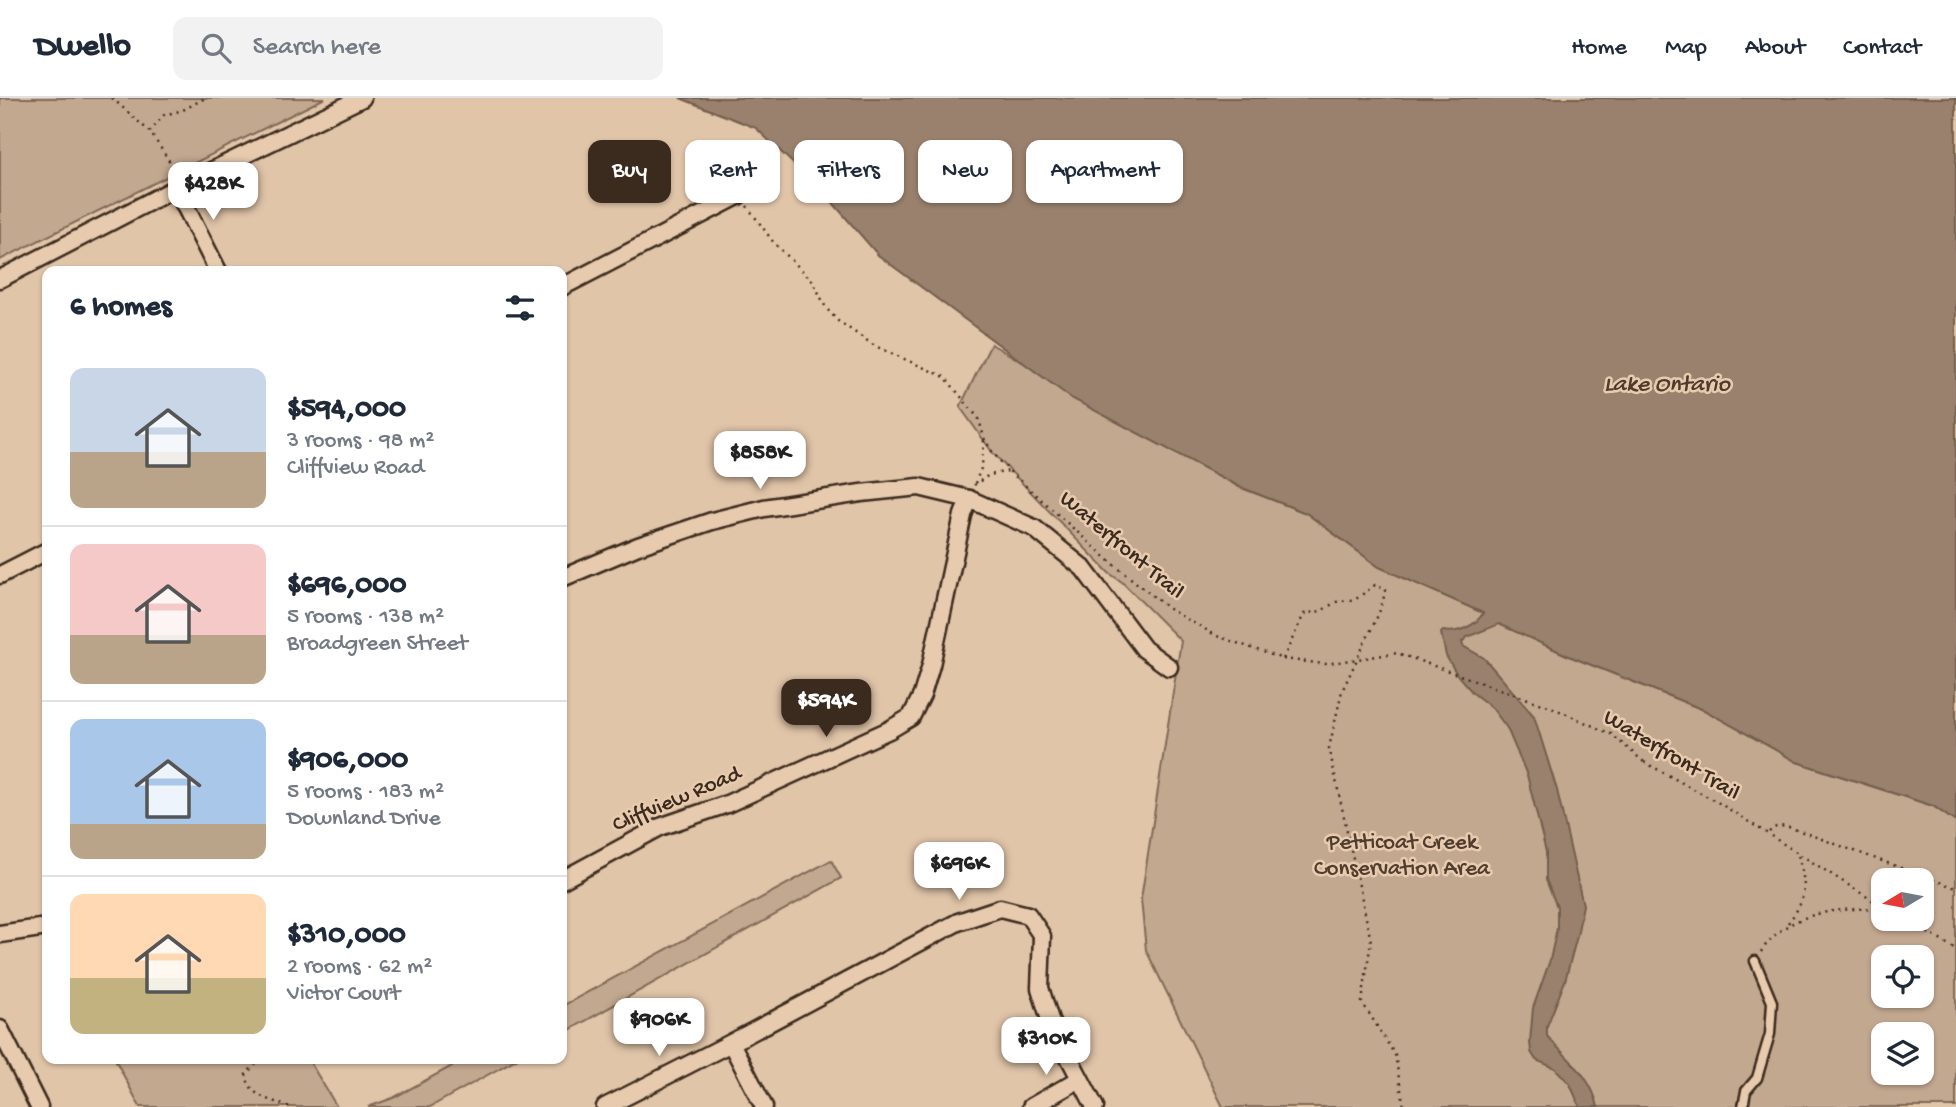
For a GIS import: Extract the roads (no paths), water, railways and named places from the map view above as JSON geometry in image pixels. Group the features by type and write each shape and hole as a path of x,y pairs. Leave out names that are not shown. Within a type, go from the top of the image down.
{"street":[{"path":"0,278 180,186 362,98"},
{"path":"180,186 216,266"},
{"path":"567,284 724,203"},
{"path":"567,576 650,541 764,508 919,486 972,491 1034,528 1083,568 1144,649 1169,667"},
{"name":"Cliffview Road","path":"567,877 660,827 727,804 889,730 911,716 922,695 931,665 963,515 972,491"},
{"path":"0,575 42,554"},
{"path":"605,1107 730,1044 958,922 1000,908 1028,915 1042,936 1041,988 1051,1023 1095,1107"},
{"path":"0,934 42,928"},
{"path":"0,1029 39,1107"},
{"path":"730,1044 764,1107"},
{"path":"1031,1107 1080,1079"}],"lane":[{"path":"1743,1107 1746,1091 1756,1078 1770,1034 1772,1002 1755,961"}],"water":[{"name":"Lake Ontario","path":"680,98 1956,98 1956,822 1933,806 1797,762 1704,710 1569,656 1499,624 1467,637 1462,642 1463,646 1484,658 1534,716 1557,790 1583,905 1565,981 1547,1026 1547,1036 1577,1068 1595,1096 1598,1107 1580,1107 1570,1084 1555,1068 1536,1060 1531,1052 1533,1008 1550,960 1557,928 1557,907 1546,880 1546,852 1527,775 1507,728 1492,708 1458,676 1446,656 1441,633 1466,628 1476,622 1483,613 1379,567 1306,513 1240,487 1071,398 878,255 833,203 904,203 904,140 794,140 794,164 780,151 780,140 769,140 756,128"}],"park label":[{"name":"Petticoat Creek Conservation Area","path":"1402,856"}]}
